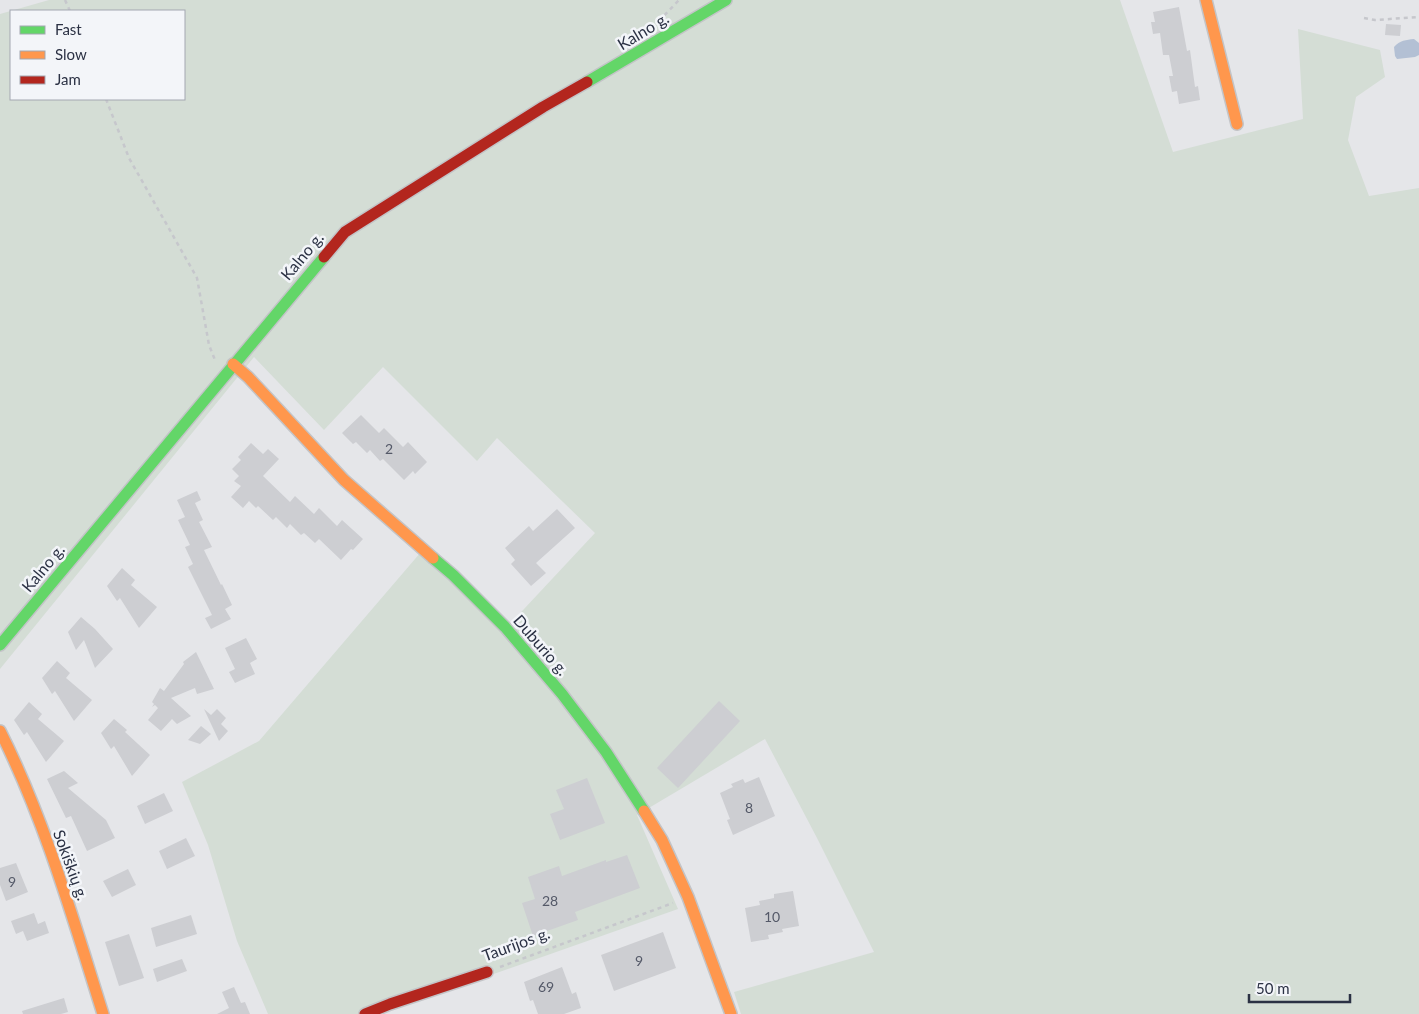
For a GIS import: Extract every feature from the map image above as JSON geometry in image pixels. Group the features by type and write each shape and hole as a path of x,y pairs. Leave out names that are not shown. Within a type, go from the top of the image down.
{"street":[{"name":"Kalno g.","path":"0,645 344,232 544,107 726,0"},
{"path":"1206,0 1237,124"},
{"name":"Duburio g.","path":"233,364 248,377 344,480 453,575 505,627 562,694 606,752 662,840 688,898 731,1014"},
{"name":"Sokiškių g.","path":"0,731 11,752 43,834 76,927 103,1014"},
{"name":"Taurijos g.","path":"365,1014 487,972"}],"path":[{"path":"1364,18 1375,20 1419,17"},
{"path":"106,100 129,158 197,278 209,345 222,377"},
{"name":"Taurijos g.","path":"487,972 677,902"}],"shaded area":[{"path":"49,0 1120,0 1173,152 1303,119 1298,29 1380,50 1385,77 1356,97 1348,140 1369,196 1419,188 1419,1014 741,1014 734,992 874,952 765,739 637,815 678,909 380,1014 268,1014 237,941 208,845 182,782 259,741 427,545 510,624 595,533 497,438 477,461 383,367 324,430 254,357 0,669 0,14 10,11 10,100 185,100 185,10 14,10"}],"water":[{"path":"1414,39 1419,43 1419,55 1397,59 1394,47 1406,40"}],"building":[{"path":"1179,7 1187,51 1190,50 1195,87 1198,86 1200,100 1179,104 1177,91 1172,92 1169,76 1173,76 1169,55 1163,55 1160,33 1153,34 1151,22 1155,22 1153,12"},
{"path":"1386,24 1401,25 1400,36 1385,35"},
{"path":"361,415 379,433 384,428 403,447 408,442 427,462 415,474 413,471 404,480 383,459 380,461 370,450 367,453 356,442 353,444 342,433"},
{"path":"251,443 263,454 268,449 279,459 263,476 290,502 295,496 314,514 319,508 337,526 342,520 363,539 353,550 351,549 341,560 319,539 315,543 304,533 301,535 290,524 287,528 276,517 273,520 258,506 256,508 249,501 243,508 231,497 241,486 234,481 239,476 232,469 241,460 238,457"},
{"path":"197,491 201,500 195,503 203,520 199,522 212,547 204,550 232,605 225,609 231,619 211,629 205,618 212,615 188,567 193,564 185,547 190,545 178,520 185,517 177,500"},
{"path":"557,509 575,528 536,563 546,573 531,586 511,564 515,560 505,548 529,526 533,531"},
{"path":"122,568 135,580 131,585 157,607 139,628 120,598 117,601 107,586"},
{"path":"81,617 113,649 95,668 84,640 76,650 68,632"},
{"path":"246,638 257,659 250,663 255,674 235,683 229,672 235,669 225,648"},
{"path":"196,652 214,689 197,694 195,688 171,698 191,716 177,724 172,719 161,731 148,720 158,708 155,705 152,707 154,704 152,702 160,688 164,691 184,664 183,662"},
{"path":"57,661 70,673 66,678 92,700 74,721 55,691 52,694 42,678"},
{"path":"719,701 740,721 678,788 657,768"},
{"path":"29,702 42,714 38,719 64,741 46,762 27,732 24,735 14,720"},
{"path":"204,709 211,715 217,709 226,718 221,724 228,731 219,741"},
{"path":"114,719 150,755 132,776 114,746 111,749 101,733"},
{"path":"201,726 211,734 200,744 188,740"},
{"path":"64,771 78,783 68,788 106,820 115,838 87,851 71,816 66,818 47,779"},
{"path":"759,777 775,816 733,835 727,820 730,819 720,793 733,787 731,784 743,779 745,783"},
{"path":"587,778 605,823 560,840 550,814 564,809 556,790"},
{"path":"164,793 173,811 145,824 137,806"},
{"path":"186,838 195,856 167,869 159,851"},
{"path":"627,855 640,888 575,912 578,920 533,936 522,903 535,899 528,877 559,866 562,876 606,860 606,862"},
{"path":"16,863 28,892 6,901 0,885 0,868"},
{"path":"128,869 136,885 112,897 103,881"},
{"path":"793,891 799,926 782,929 783,932 768,935 769,939 751,942 745,908 760,905 759,901 774,898 774,894"},
{"path":"34,913 38,924 45,921 49,933 27,941 23,931 16,934 11,921"},
{"path":"191,915 197,934 156,947 151,928"},
{"path":"663,932 676,968 614,991 601,955"},
{"path":"129,934 144,978 119,986 105,942"},
{"path":"182,959 187,971 157,982 153,969"},
{"path":"562,967 572,994 576,992 581,1008 564,1014 538,1014 533,1000 530,1001 524,982"},
{"path":"234,987 241,1003 245,1002 250,1014 217,1014 229,1008 222,992"},
{"path":"64,998 68,1012 61,1014 23,1014 22,1011"}],"traffic: fast":[{"path":"587,82 726,0"},
{"path":"0,645 324,257"},
{"path":"433,558 453,575 505,627 562,694 606,752 644,811"}],"traffic: slow":[{"path":"1206,0 1237,124"},
{"path":"233,364 248,377 344,480 433,558"},
{"path":"0,731 31,799 57,870 103,1014"},
{"path":"644,811 662,840 688,897 731,1014"}],"traffic: jam":[{"path":"324,257 345,232 543,107 587,82"},
{"path":"365,1014 487,972"}]}
